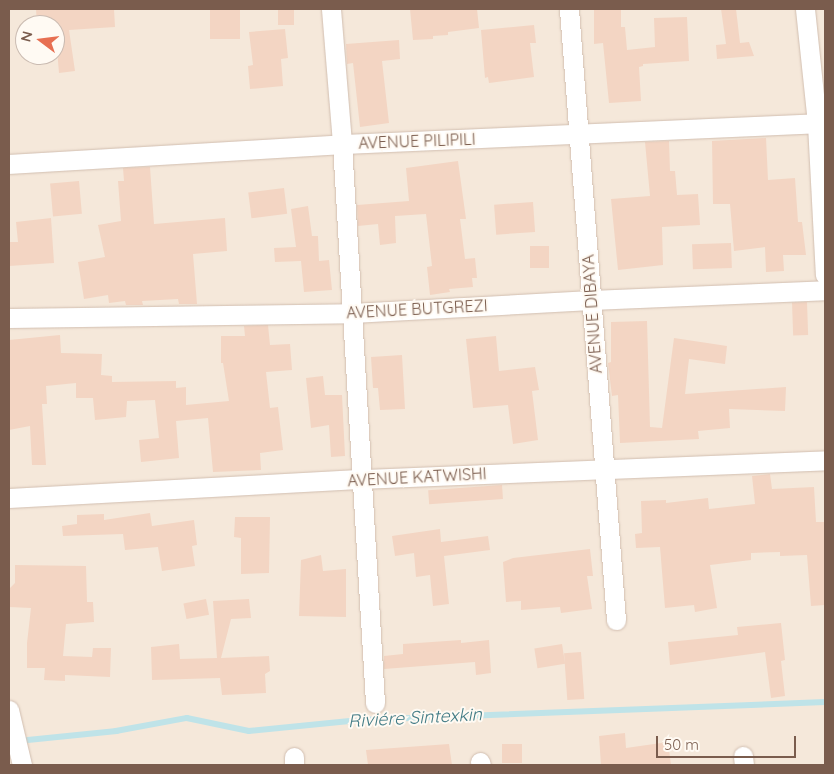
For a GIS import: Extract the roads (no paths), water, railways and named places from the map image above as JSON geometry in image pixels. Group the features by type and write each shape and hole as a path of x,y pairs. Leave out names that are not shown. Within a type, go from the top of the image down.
{"street":[{"path":"331,9 342,144 375,703"},
{"name":"AVENUE DIBAYA","path":"570,9 602,468 616,620"},
{"path":"805,9 821,123 825,275"},
{"name":"AVENUE PILIPILI","path":"9,165 342,144 821,123"},
{"name":"AVENUE BUTGREZI","path":"9,318 352,313 825,290"},
{"name":"AVENUE KATWISHI","path":"9,498 362,479 825,460"},
{"path":"9,710 22,765"}],"waterway":[{"name":"Riviére Sintexkin","path":"18,741 116,731 187,718 249,731 359,720 825,702"}]}
